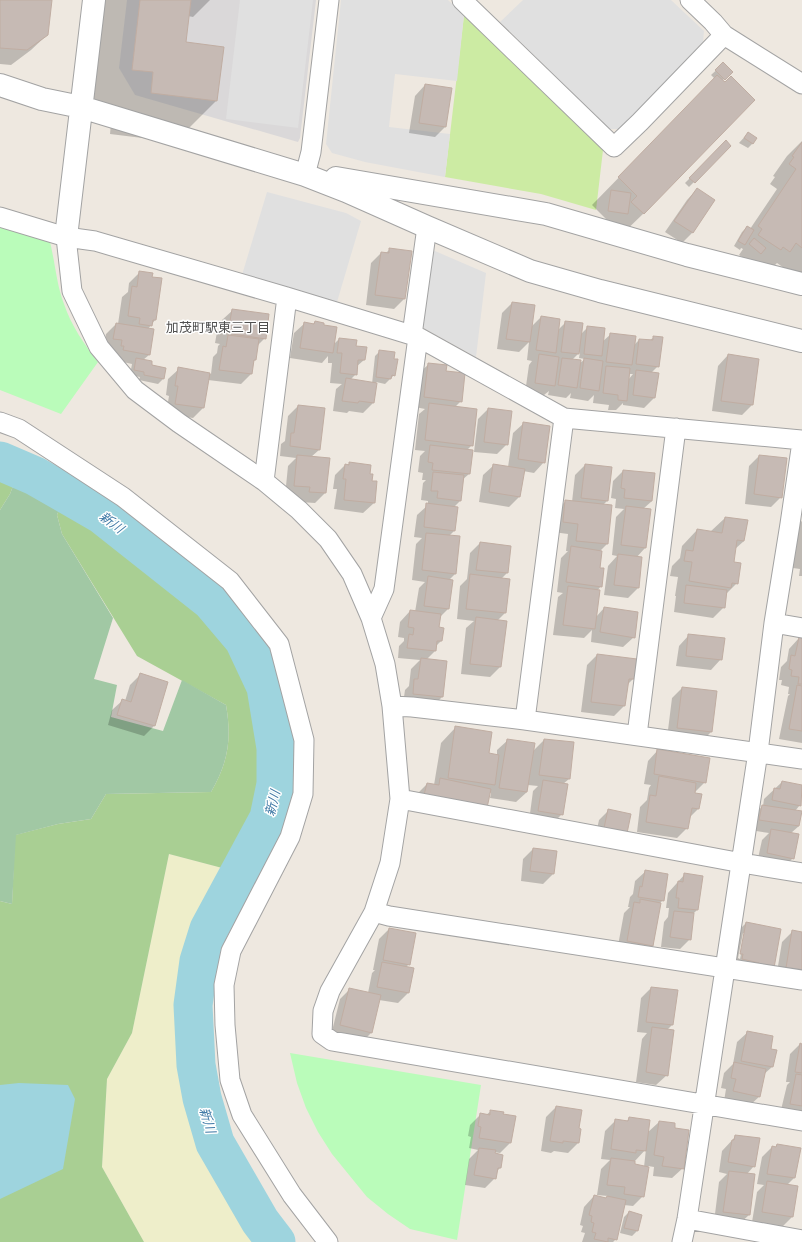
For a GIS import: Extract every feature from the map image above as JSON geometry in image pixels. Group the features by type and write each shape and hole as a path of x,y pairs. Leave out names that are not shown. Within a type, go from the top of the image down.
{"street":[{"path":"94,0 66,237 72,291 99,347 135,390 179,423 264,481 299,510 328,539 352,574 371,618 385,664 392,706 400,799 390,863 374,912 330,991 323,1011 322,1034 332,1041 802,1120"},
{"path":"305,175 311,152 329,0"},
{"path":"462,0 614,146 640,122 724,35"},
{"path":"690,0 724,35 802,84"},
{"path":"0,85 42,99 81,107 305,175 346,191 530,271 600,291 802,341"},
{"path":"305,175 348,180 546,214 688,255 802,284"},
{"path":"0,217 66,237 96,241 415,336 564,418 802,441 798,495 774,623 742,863 682,1242"},
{"path":"371,618 384,589 427,227"},
{"path":"264,481 287,297"},
{"path":"525,720 564,418"},
{"path":"0,422 19,430 123,497 224,576 230,581 279,644 304,740 303,794 290,837 231,951 224,986 225,1025 230,1080 242,1115 292,1195 328,1242"},
{"path":"637,735 676,428"},
{"path":"774,623 802,628"},
{"path":"392,706 525,720 802,759"},
{"path":"400,799 802,873"},
{"path":"374,912 389,916 726,967 802,980"},
{"path":"687,1218 802,1240"}],"shaded area":[{"path":"127,0 316,0 300,138 298,142 135,95 119,68"},
{"path":"240,0 313,0 298,128 226,119"},
{"path":"341,0 448,0 464,15 457,81 395,74 389,127 450,134 445,177 365,162 332,153 326,144"},
{"path":"523,0 671,0 704,31 703,42 620,129 609,129 500,22"},
{"path":"267,192 346,213 361,221 337,302 242,275"},
{"path":"428,248 486,273 476,357 420,326"}],"green space":[{"path":"464,15 603,150 596,210 541,194 445,177"},
{"path":"0,224 49,238 59,288 67,312 78,334 98,362 61,414 0,390"},
{"path":"0,467 17,475 10,494 0,510"},
{"path":"17,475 63,500 57,515 62,534 113,618 94,679 117,685 111,717 163,731 182,680 226,705 229,729 225,761 211,792 106,794 91,819 58,824 16,835 12,904 0,901 0,510 10,494"},
{"path":"63,500 164,568 242,646 260,711 260,805 226,869 169,854 132,1033 107,1079 102,1167 144,1242 0,1242 0,901 12,904 15,835 58,824 91,819 106,794 211,792 225,761 229,729 226,705 137,656 62,534 57,515"},
{"path":"169,854 226,869 184,954 179,1026 189,1108 214,1180 256,1242 144,1242 102,1167 107,1079 132,1033"},
{"path":"290,1053 481,1085 457,1240 410,1229 367,1197 332,1154 318,1132 306,1108 297,1083"}],"water":[{"path":"19,1083 68,1085 75,1099 63,1169 0,1199 0,1085"}],"building":[{"path":"0,0 52,0 48,35 27,50 0,48"},
{"path":"140,0 191,0 186,42 224,47 217,101 151,93 153,72 132,70"},
{"path":"723,62 733,72 725,80 715,70"},
{"path":"717,75 725,82 731,76 755,100 644,214 631,202 637,196 618,177"},
{"path":"425,84 452,88 446,127 419,123"},
{"path":"748,132 757,138 753,144 744,138"},
{"path":"726,140 731,146 695,183 689,178"},
{"path":"802,142 802,248 796,243 790,252 783,247 781,250 758,235 762,229 758,226 796,169 789,164 794,157 792,156"},
{"path":"697,188 715,200 693,233 674,221"},
{"path":"611,190 631,193 628,214 608,211"},
{"path":"747,226 754,230 745,245 738,241"},
{"path":"754,238 766,248 761,254 749,244"},
{"path":"389,248 412,251 405,299 375,295 381,252 389,253"},
{"path":"139,271 153,273 152,277 162,278 156,320 153,320 152,326 139,324 140,318 128,316 132,286 137,287"},
{"path":"512,302 535,305 530,342 506,339"},
{"path":"232,309 269,314 266,339 225,333 227,321 230,321"},
{"path":"541,316 560,319 556,353 536,350"},
{"path":"315,321 324,323 324,325 337,327 333,353 300,348 304,322 314,324"},
{"path":"565,321 583,323 579,354 561,352"},
{"path":"116,323 154,329 150,355 123,350 124,346 121,346 122,340 113,339"},
{"path":"587,326 605,328 602,356 584,354"},
{"path":"610,333 636,336 632,365 606,362"},
{"path":"228,335 259,339 252,374 219,370 223,346 226,347"},
{"path":"653,336 663,337 659,367 636,364 639,339 653,340"},
{"path":"339,338 357,340 356,346 367,347 365,360 358,360 357,375 340,373 342,353 337,353"},
{"path":"379,350 395,352 394,359 398,359 395,376 392,375 391,379 376,377"},
{"path":"539,354 559,357 555,386 535,383"},
{"path":"728,354 759,359 753,405 721,401"},
{"path":"136,358 152,361 152,365 166,368 164,379 144,375 144,372 134,370"},
{"path":"562,358 581,360 577,388 558,385"},
{"path":"584,358 603,361 599,391 580,388"},
{"path":"428,363 447,365 446,371 465,373 462,402 424,397"},
{"path":"606,366 630,368 627,401 618,400 618,395 603,393"},
{"path":"178,367 210,373 204,408 175,404 178,386 175,386"},
{"path":"636,370 659,373 655,398 633,395"},
{"path":"346,378 377,383 374,403 342,401"},
{"path":"429,403 477,409 473,446 425,440"},
{"path":"298,405 325,408 320,450 290,446 291,433 294,433"},
{"path":"488,408 512,411 508,445 484,442"},
{"path":"523,422 550,426 545,463 518,459"},
{"path":"430,445 473,450 470,474 432,470 433,463 428,462"},
{"path":"297,455 330,458 326,493 309,492 310,487 294,486"},
{"path":"759,455 787,458 782,498 754,494"},
{"path":"349,462 371,465 370,474 373,474 372,481 377,481 375,503 344,500 346,479 343,479 345,464 349,465"},
{"path":"493,464 525,469 520,497 489,492"},
{"path":"585,464 612,467 608,501 581,498"},
{"path":"623,470 655,473 652,501 624,498 625,489 621,488"},
{"path":"433,472 464,475 461,501 437,498 438,491 431,491"},
{"path":"565,500 612,505 608,544 576,541 578,524 563,522"},
{"path":"426,503 458,507 455,531 424,527"},
{"path":"626,506 651,509 646,548 621,545"},
{"path":"725,517 748,520 744,541 737,540 734,562 741,563 738,584 732,583 731,588 689,581 692,562 684,561 686,550 693,551 697,529 722,533"},
{"path":"426,533 460,536 456,574 422,570"},
{"path":"480,542 511,546 508,573 476,570"},
{"path":"571,546 602,551 600,568 604,568 602,587 566,582"},
{"path":"618,554 642,557 639,588 614,585"},
{"path":"470,574 510,579 506,613 466,609"},
{"path":"428,576 453,580 449,609 424,606"},
{"path":"686,585 727,590 725,608 684,603"},
{"path":"568,586 600,590 595,629 563,625"},
{"path":"604,607 638,612 635,638 600,632"},
{"path":"410,610 441,614 439,627 444,628 442,641 437,641 436,651 407,648 409,634 413,635 414,628 408,627"},
{"path":"476,617 507,621 501,667 470,664"},
{"path":"688,634 725,638 722,660 686,656"},
{"path":"799,637 802,638 802,684 798,684 799,677 791,676 792,670 789,669 791,655 795,656"},
{"path":"597,654 637,659 634,679 629,679 625,706 591,702"},
{"path":"421,658 447,661 443,697 413,694 414,679 418,679"},
{"path":"140,673 168,682 155,726 117,715 122,699 131,702"},
{"path":"797,685 802,686 802,731 789,729"},
{"path":"682,687 717,691 712,732 677,728"},
{"path":"455,726 492,732 489,753 499,755 495,785 448,778"},
{"path":"507,739 535,743 527,792 499,788"},
{"path":"544,739 574,742 570,779 539,775"},
{"path":"657,749 710,758 706,783 654,774"},
{"path":"659,776 696,783 695,793 702,794 699,809 692,808 688,829 646,822 650,795 656,796"},
{"path":"440,778 491,789 487,808 424,795 427,783 439,785"},
{"path":"543,780 568,784 563,815 538,811"},
{"path":"782,781 802,785 801,806 772,800 774,788 780,789"},
{"path":"762,805 802,811 799,826 759,820"},
{"path":"608,809 631,814 626,838 603,833"},
{"path":"771,829 799,834 794,859 767,853"},
{"path":"533,848 557,851 554,874 530,871"},
{"path":"645,870 668,874 664,901 638,897 640,886 642,887"},
{"path":"684,873 703,876 698,910 678,908 679,898 676,898 678,881 683,882"},
{"path":"640,899 661,903 653,946 627,941 634,902 640,903"},
{"path":"674,911 694,913 691,940 670,937"},
{"path":"746,922 781,929 774,968 742,959 743,954 740,954"},
{"path":"389,928 416,933 410,965 383,960"},
{"path":"792,930 802,932 802,971 786,968"},
{"path":"382,962 414,968 409,993 377,987"},
{"path":"651,987 678,990 673,1025 646,1022"},
{"path":"349,988 381,995 372,1033 340,1025"},
{"path":"652,1027 674,1030 668,1076 646,1072"},
{"path":"747,1031 773,1036 771,1049 777,1050 773,1067 741,1061"},
{"path":"800,1043 802,1044 802,1073 795,1072"},
{"path":"734,1062 766,1069 760,1097 733,1091 736,1079 731,1078"},
{"path":"796,1074 802,1075 802,1106 790,1104"},
{"path":"556,1106 582,1110 579,1128 581,1129 579,1143 550,1141"},
{"path":"490,1110 516,1116 511,1143 479,1138 481,1127 478,1126 480,1113 490,1115"},
{"path":"629,1117 650,1120 646,1151 636,1150 636,1153 611,1149 615,1119 628,1121"},
{"path":"659,1121 675,1123 675,1128 689,1130 684,1169 662,1166 664,1157 654,1155"},
{"path":"735,1135 760,1138 755,1167 728,1162 732,1140 734,1140"},
{"path":"777,1144 801,1148 795,1178 767,1174 772,1146 776,1147"},
{"path":"479,1148 496,1150 495,1153 503,1155 501,1168 498,1168 496,1179 474,1175"},
{"path":"611,1158 635,1161 635,1164 649,1167 644,1197 624,1194 625,1187 607,1185"},
{"path":"729,1171 755,1174 750,1215 723,1212"},
{"path":"767,1181 798,1186 793,1217 762,1212"},
{"path":"594,1195 626,1200 617,1240 608,1238 608,1242 594,1239 596,1233 592,1232 594,1223 591,1222 592,1216 589,1215"},
{"path":"629,1211 642,1215 638,1231 624,1228"}],"waterway":[{"name":"新川","path":"0,461 35,476 101,514 211,601 244,640 266,687 276,748 276,784 269,818 209,929 199,961 193,1005 196,1065 202,1098 215,1143 260,1221 276,1242"}],"district":[{"name":"加茂町駅東三丁目","path":"218,327"}]}
